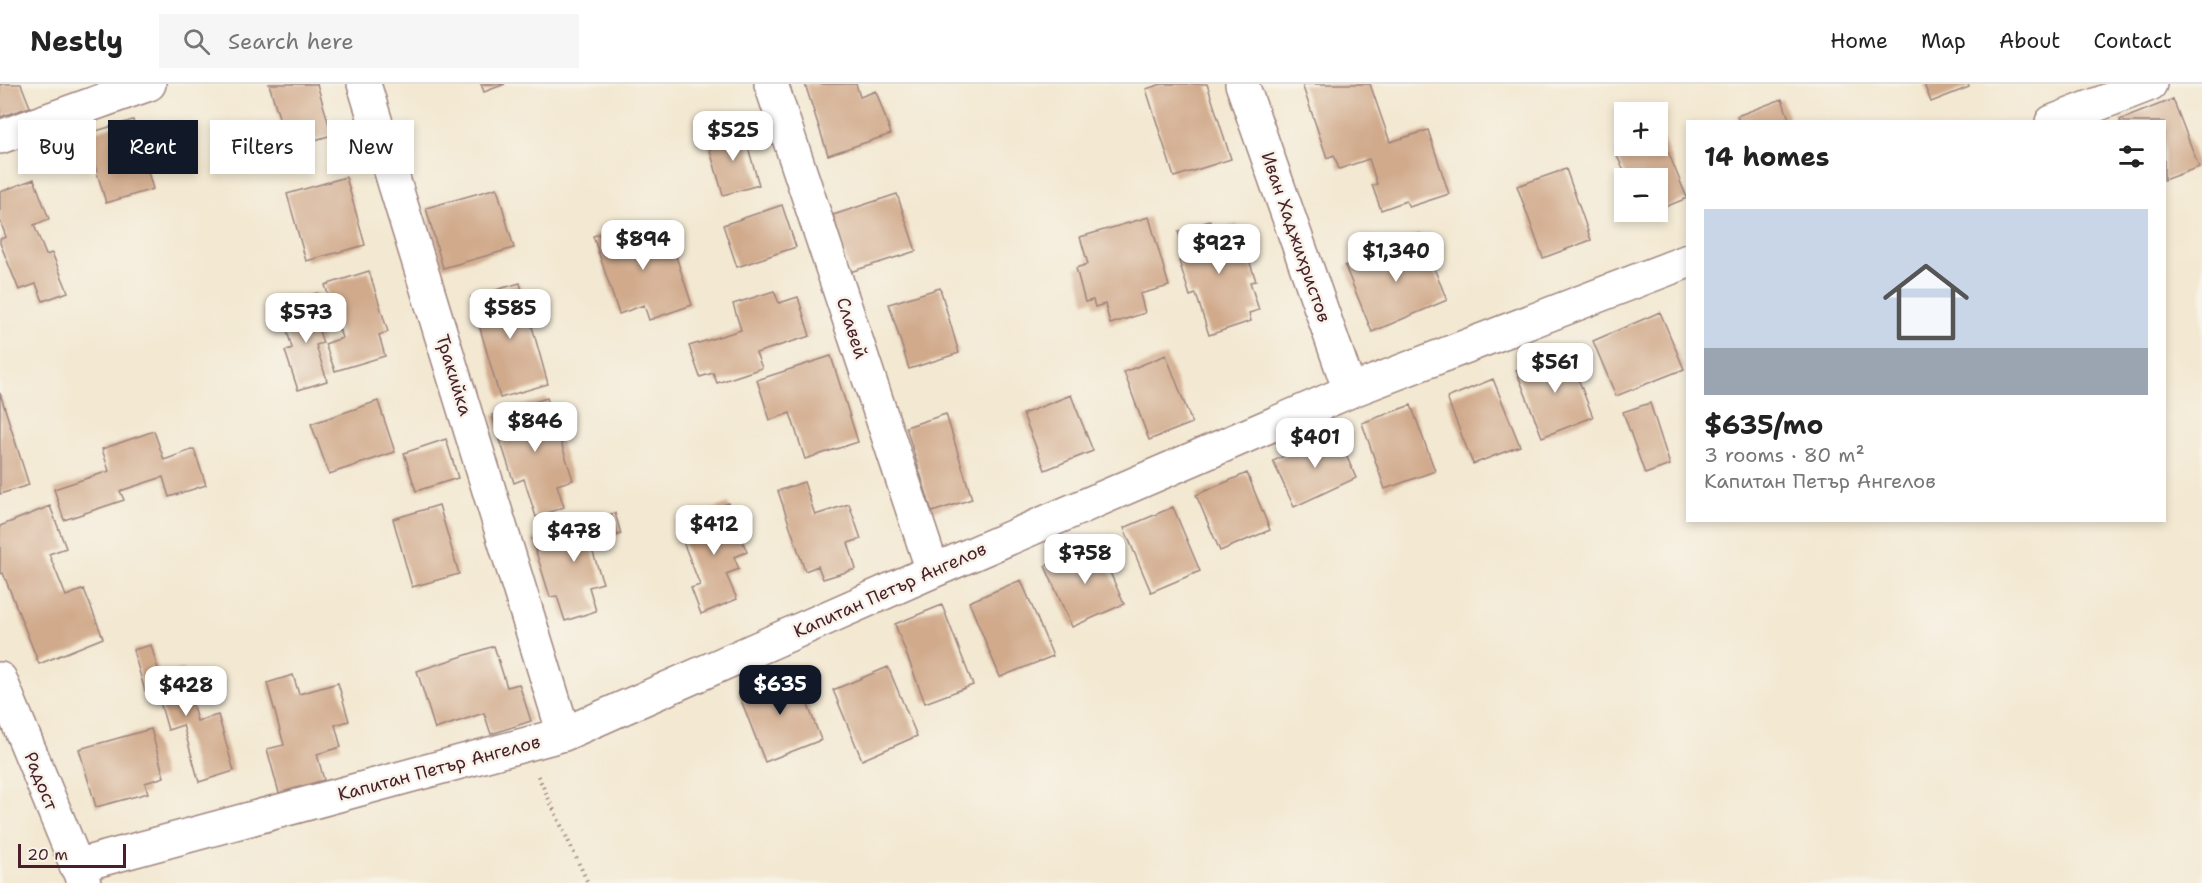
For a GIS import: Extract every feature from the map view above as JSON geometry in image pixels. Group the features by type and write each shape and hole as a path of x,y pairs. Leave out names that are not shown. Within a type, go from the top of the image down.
{"street":[{"path":"0,137 149,84"},
{"name":"Тракийка","path":"364,84 564,734"},
{"name":"Славей","path":"771,84 933,571"},
{"name":"Иван Хаджихристов","path":"1242,84 1350,391"},
{"path":"2057,120 2150,84"},
{"name":"Капитан Петър Ангелов","path":"80,874 564,734 933,571 1350,391 1686,262"},
{"name":"Радост","path":"0,679 80,874"}],"path":[{"path":"524,745 588,883"}],"building":[{"path":"0,84 21,84 30,107 0,117"},
{"path":"269,84 317,84 328,120 327,136 315,140 315,120 280,120"},
{"path":"481,84 505,84 484,92"},
{"path":"805,84 856,84 860,97 876,91 891,134 828,155"},
{"path":"1162,84 1207,84 1231,159 1174,177 1146,89"},
{"path":"1302,84 1370,84 1390,142 1428,130 1449,194 1409,207 1406,201 1381,210 1372,185 1377,184 1369,159 1339,169 1334,155 1327,158"},
{"path":"1924,84 1968,84 1969,87 1931,102"},
{"path":"1782,99 1789,120 1738,120 1737,116"},
{"path":"2173,99 2199,167 2166,179 2166,120 2120,120"},
{"path":"108,127 108,174 149,174 153,189 106,203 96,168 96,131"},
{"path":"743,130 759,185 723,195 707,140"},
{"path":"1668,152 1686,198 1668,206 1668,168 1623,168 1617,156 1668,156"},
{"path":"1566,169 1591,240 1543,258 1517,186"},
{"path":"346,177 365,245 306,261 287,194"},
{"path":"34,179 49,219 34,225 46,255 52,253 68,292 43,301 36,284 19,290 0,243 0,239 6,237 0,220 0,192"},
{"path":"497,188 514,248 443,268 426,208"},
{"path":"897,194 916,251 850,272 833,215"},
{"path":"782,205 796,247 737,267 723,225"},
{"path":"1149,217 1169,286 1140,294 1145,313 1110,324 1105,304 1095,307 1093,300 1085,302 1076,268 1088,264 1080,237"},
{"path":"1210,221 1214,231 1237,224 1256,281 1250,282 1259,310 1249,313 1251,321 1209,335 1196,294 1190,296 1179,261 1187,258 1178,232"},
{"path":"665,223 692,305 649,320 644,305 619,314 593,236 621,228 623,237"},
{"path":"1420,234 1447,300 1372,332 1345,266"},
{"path":"369,271 388,332 379,335 385,356 335,371 325,344 342,338 325,285"},
{"path":"520,283 548,384 500,398 471,297"},
{"path":"940,288 959,353 909,369 889,304"},
{"path":"774,291 779,303 798,297 810,336 756,353 762,368 717,383 713,373 700,377 689,346 741,330 733,304"},
{"path":"317,293 324,316 315,319 323,343 316,345 327,381 298,390 285,351 292,348 286,327 300,323 293,301"},
{"path":"1660,312 1684,369 1616,396 1593,341"},
{"path":"1567,350 1593,417 1542,437 1516,370"},
{"path":"1166,355 1192,423 1149,440 1124,372"},
{"path":"831,356 858,442 805,459 790,413 770,420 757,380"},
{"path":"1493,379 1520,446 1473,464 1447,398"},
{"path":"0,393 29,485 0,494"},
{"path":"1071,395 1093,451 1045,470 1023,414"},
{"path":"547,398 573,480 557,485 564,507 536,517 524,479 514,483 492,415"},
{"path":"378,401 395,452 329,474 311,424"},
{"path":"1650,403 1670,465 1645,474 1623,412"},
{"path":"1411,405 1435,471 1385,489 1362,423"},
{"path":"946,414 972,499 932,512 906,427"},
{"path":"154,431 164,460 194,449 206,485 169,497 163,477 120,491 124,500 64,520 54,489 109,471 102,449"},
{"path":"1336,432 1356,478 1294,507 1273,461"},
{"path":"446,439 458,478 416,491 404,453"},
{"path":"1247,473 1270,530 1220,551 1196,495"},
{"path":"804,482 815,515 849,504 861,539 848,543 856,569 823,579 818,566 805,571 778,491"},
{"path":"728,503 747,552 734,557 739,569 726,574 737,599 701,614 691,588 700,585 680,534 692,529 689,519"},
{"path":"439,505 459,574 412,587 393,519"},
{"path":"50,506 66,548 49,554 66,596 84,589 103,638 39,664 3,573 0,574 0,526"},
{"path":"1173,507 1200,571 1151,592 1124,528"},
{"path":"615,513 621,534 590,544 603,583 589,587 596,611 565,621 557,596 550,597 532,539"},
{"path":"1097,543 1124,604 1072,627 1045,566"},
{"path":"1021,580 1053,656 1000,677 969,602"},
{"path":"942,605 973,685 925,703 895,624"},
{"path":"151,645 160,676 183,669 197,721 218,715 234,771 199,782 183,725 168,730 156,688 145,691 133,650"},
{"path":"494,646 507,687 519,684 531,721 491,734 484,713 435,729 417,671"},
{"path":"888,667 917,736 862,760 833,690"},
{"path":"795,670 821,740 765,762 738,692"},
{"path":"293,675 299,694 338,683 349,721 335,725 341,747 317,754 324,780 279,793 267,749 284,745 267,683"},
{"path":"151,729 164,777 145,783 148,793 96,807 79,749"}]}
